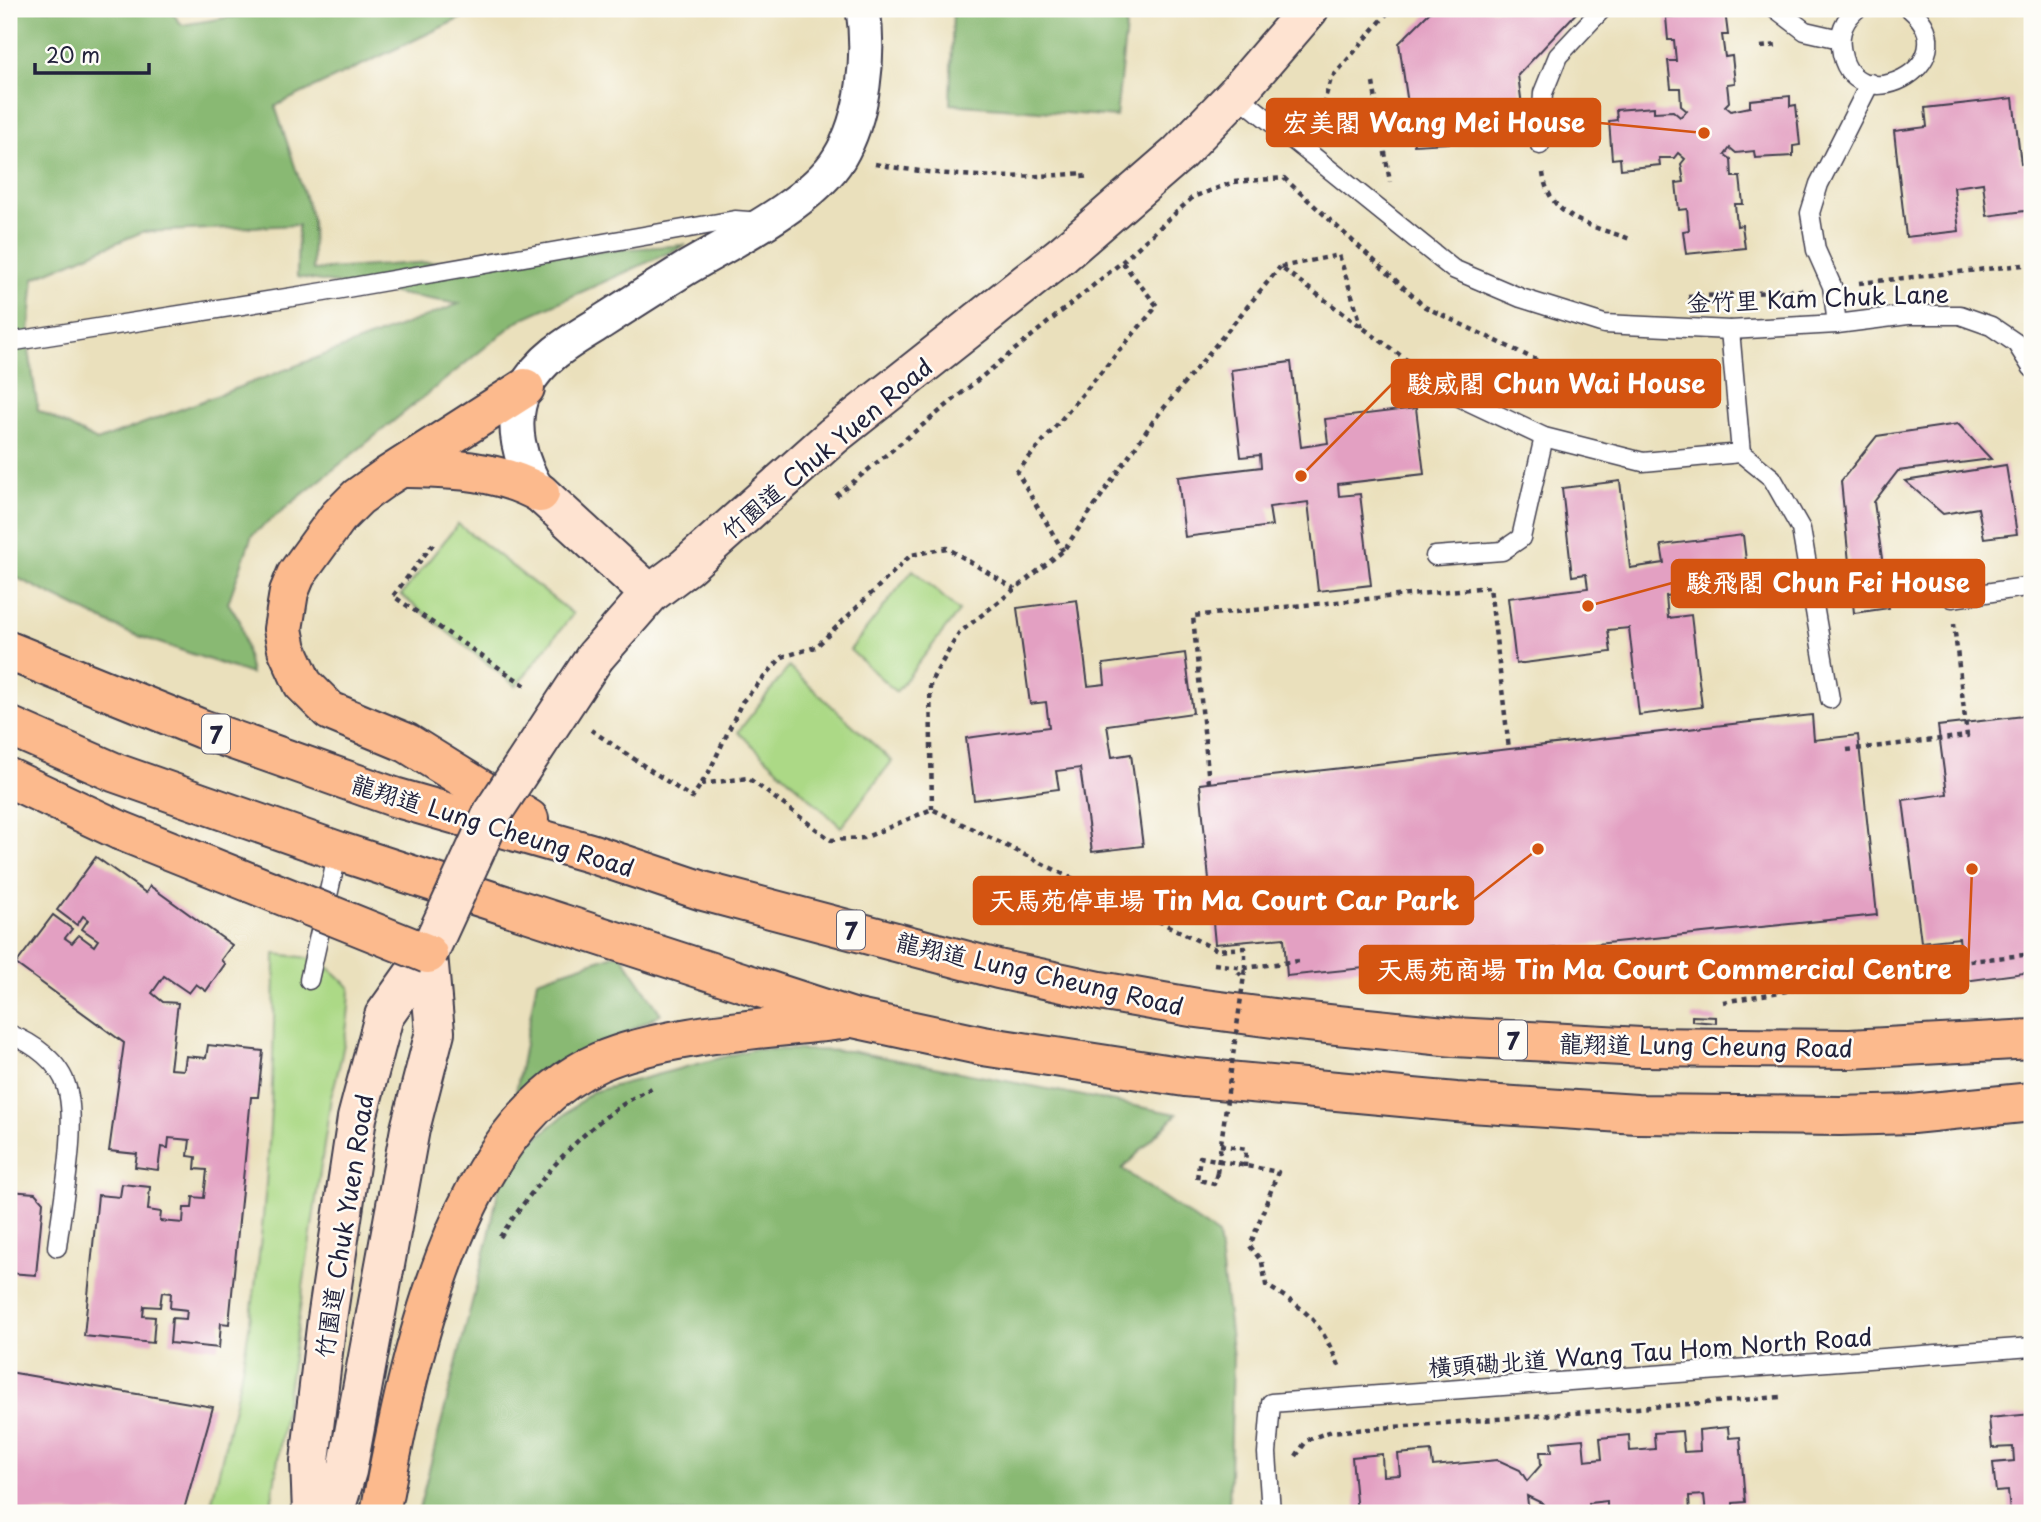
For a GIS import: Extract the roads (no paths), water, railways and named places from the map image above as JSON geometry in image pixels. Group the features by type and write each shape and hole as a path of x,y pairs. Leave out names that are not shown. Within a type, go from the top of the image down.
{"highway":[{"path":"525,388 358,497 338,517 296,575 289,592 282,629 293,666 314,697 330,711 407,743 590,853"},
{"path":"402,468 470,469 519,482 540,494"},
{"name":"龍翔道 Lung Cheung Road","path":"9,651 79,681 289,761 394,797 590,853 703,891 998,969 1184,1006 1454,1037 1715,1050 1850,1049 2032,1039"},
{"path":"9,726 116,773 338,851 853,1018 983,1046 1185,1077 1456,1102 1715,1117 1912,1114 2032,1102"},
{"path":"9,778 119,830 428,954"},
{"path":"380,1513 412,1364 430,1296 450,1239 503,1149 540,1104 577,1074 597,1063 641,1048 853,1018"}],"main road":[{"name":"竹園道 Chuk Yuen Road","path":"312,1513 312,1448 327,1318 357,1118 384,1016 428,954 471,856 513,779 595,657 644,601 833,436 1063,254 1178,153 1236,94 1309,9"},
{"path":"540,494 644,601"},
{"name":"竹園道 Chuk Yuen Road","path":"334,1513 347,1471 410,1129 435,1032 428,954"}],"street":[{"path":"540,494 520,454 519,414 525,388 554,352 767,222 816,183 839,159 864,79 866,41 863,9"}],"lane":[{"path":"1540,145 1543,93 1558,56 1602,9"},
{"path":"1776,9 1805,31 1840,39"},
{"path":"1857,9 1843,26 1840,39 1847,67 1857,77 1885,86 1899,83 1912,75 1921,64 1926,51 1922,22 1912,9"},
{"path":"1837,324 1832,286 1816,250 1810,213 1819,184 1870,83"},
{"name":"金竹里 Kam Chuk Lane","path":"1236,94 1453,270 1521,298 1604,324 1730,330 1837,324 1908,315 1960,315 1991,326 2016,344 2032,368"},
{"path":"9,342 324,292 735,220 767,222"},
{"path":"1730,330 1741,453"},
{"path":"1455,395 1544,437 1643,462 1741,453 1772,478 1801,529 1830,699"},
{"path":"1435,556 1502,551 1521,538 1544,437"},
{"path":"1952,598 2032,586"},
{"path":"309,980 338,851"},
{"path":"9,1034 25,1041 51,1061 67,1088 68,1144 57,1247"},
{"name":"橫頭磡北道 Wang Tau Hom North Road","path":"1271,1513 1267,1453 1271,1404 2032,1347"}],"place":[{"name":"宏美閣 Wang Mei House","path":"1704,133"},
{"name":"駿威閣 Chun Wai House","path":"1301,476"},
{"name":"駿飛閣 Chun Fei House","path":"1588,606"},
{"name":"天馬苑停車場 Tin Ma Court Car Park","path":"1538,849"},
{"name":"天馬苑商場 Tin Ma Court Commercial Centre","path":"1972,869"}]}
